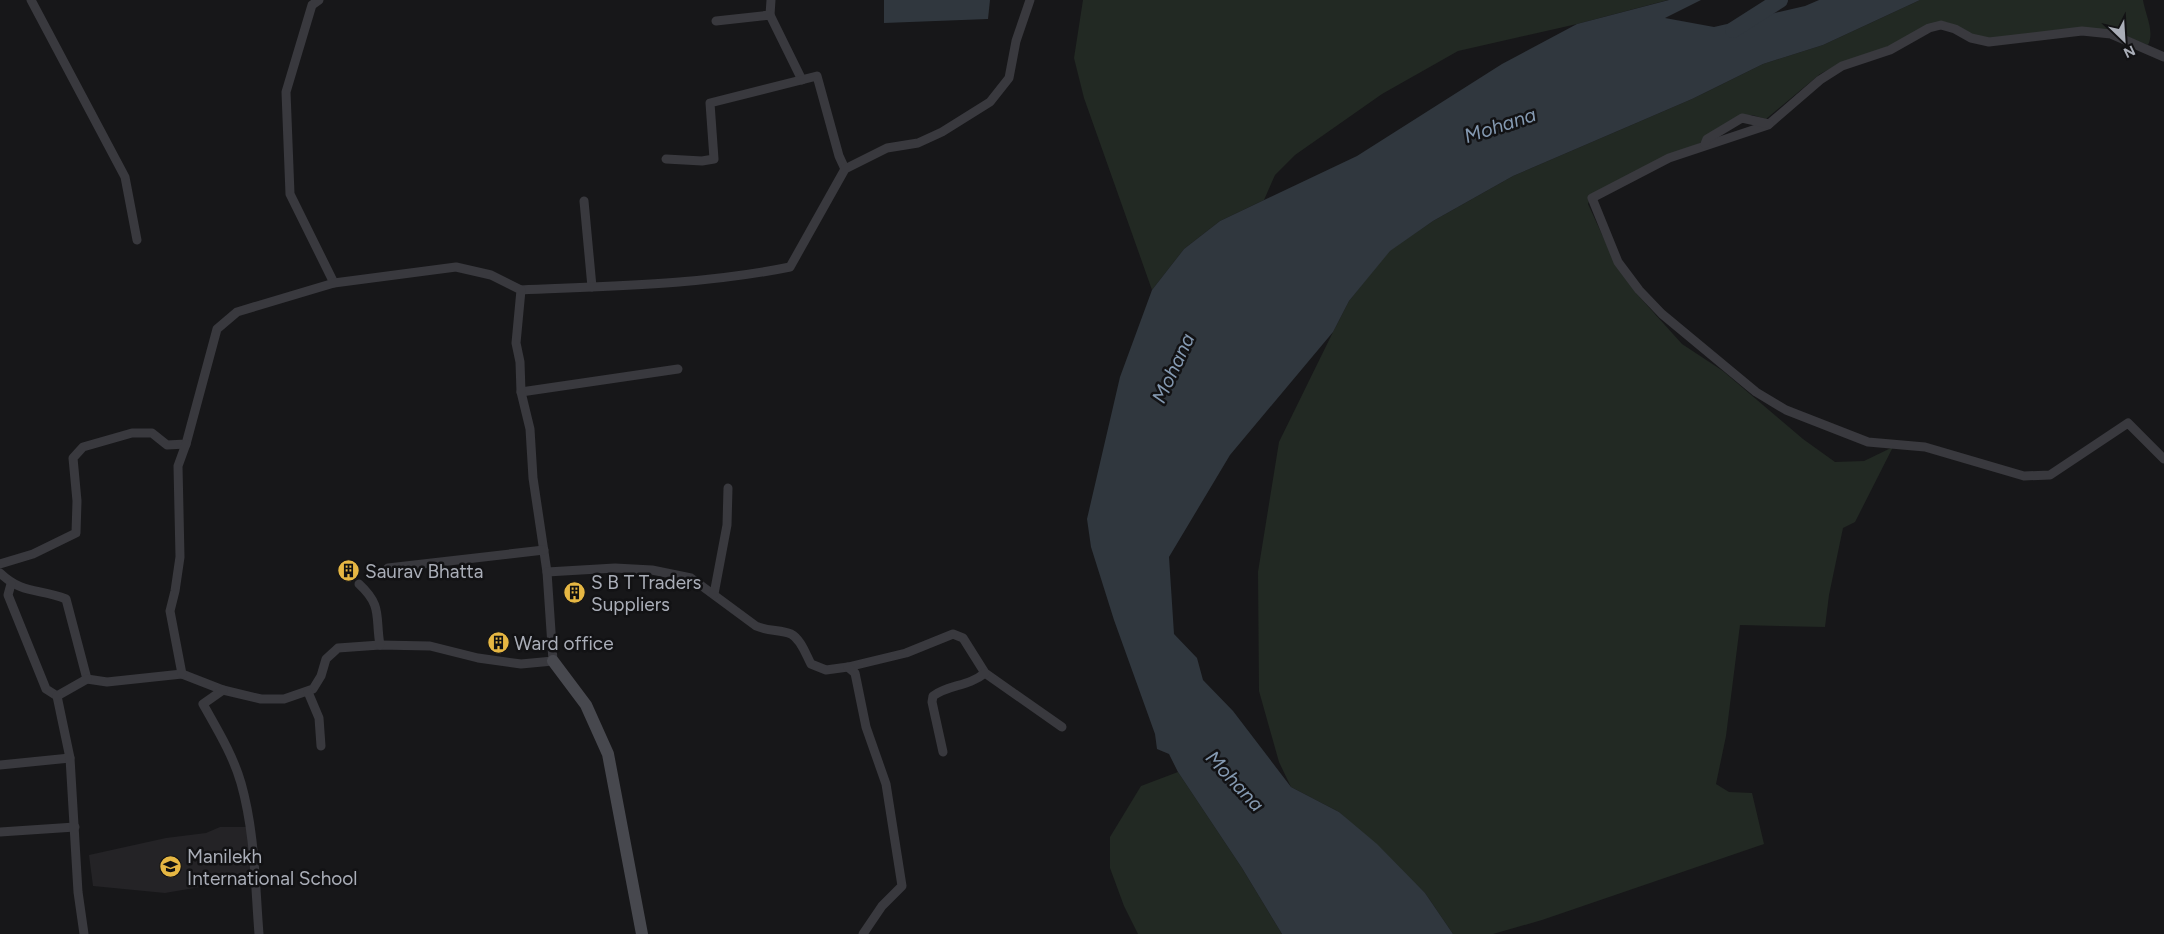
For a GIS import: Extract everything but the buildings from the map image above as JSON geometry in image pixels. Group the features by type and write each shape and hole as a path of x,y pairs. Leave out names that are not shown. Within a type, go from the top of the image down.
{"main road":[{"path":"553,661 586,705 608,754 642,934"}],"street":[{"path":"31,0 125,176 138,240"},
{"path":"303,0 315,2 286,92 290,194 334,284"},
{"path":"771,0 770,15 802,80"},
{"path":"182,674 170,611 180,556 178,466 186,444 216,329 237,312 334,284 456,267 491,275 521,290 741,277 790,266 845,170 887,148 918,143 942,132 990,102 1009,78 1016,40 1030,0"},
{"path":"716,21 770,15"},
{"path":"2164,57 2111,34 2082,31 1989,42 1971,38 1955,29 1941,26 1929,28 1890,50 1842,66 1820,80 1769,124 1705,144 1669,158 1592,198 1618,262 1639,290 1662,314 1756,392 1786,410 1868,442 1925,447 2024,476 2050,475 2128,424 2164,459"},
{"path":"666,159 702,161 714,159 710,103 817,76 839,156 845,170"},
{"path":"1705,144 1707,139 1742,118 1769,124"},
{"path":"584,201 592,287"},
{"path":"58,696 87,679 107,682 182,674 222,690 261,699 284,699 313,689 321,676 326,659 338,648 380,645 430,646 478,658 521,664 553,661 547,572 533,478 530,429 522,392 520,362 516,343 521,290"},
{"path":"522,392 678,369"},
{"path":"0,564 33,554 76,533 77,501 73,458 83,447 132,433 152,433 167,445 186,444"},
{"path":"714,594 727,525 728,488"},
{"path":"388,568 544,550"},
{"path":"547,572 615,568 652,570 691,578 756,626 767,631 791,634 800,642 811,664 826,670 848,667 906,653 953,634 963,638 985,673 1062,727"},
{"path":"0,573 11,584 25,590 49,592 66,599 87,679"},
{"path":"11,584 8,595 46,689 58,696 70,758 78,892 84,934"},
{"path":"359,584 370,594 376,605 380,645"},
{"path":"848,667 855,673 866,727 886,784 902,886 882,906 863,934"},
{"path":"943,752 932,702 933,696 939,692 974,682 985,673"},
{"path":"222,690 203,704 220,734 241,782 252,831 259,934"},
{"path":"308,692 319,718 321,746"},
{"path":"0,765 70,758"},
{"path":"0,832 75,828"}],"shaded area":[{"path":"1083,0 1668,0 1577,24 1458,51 1382,94 1295,155 1275,175 1264,200 1220,221 1184,249 1152,290 1084,98 1074,58"},
{"path":"1920,0 2143,0 2150,28 2150,40 2148,45 2106,29 1983,39 1946,22 1881,50 1845,61 1820,74 1766,119 1752,115 1738,117 1718,128 1700,143 1592,195 1588,204 1611,254 1636,293 1682,344 1723,371 1803,439 1835,462 1864,461 1893,447 1855,522 1843,528 1829,595 1825,627 1740,625 1726,736 1716,784 1729,792 1752,793 1764,844 1542,920 1493,934 1453,934 1425,893 1339,812 1291,787 1279,762 1259,691 1258,572 1279,442 1333,332 1349,301 1389,251 1433,221 1513,176 1692,99 1763,64 1823,45"},
{"path":"1178,772 1242,868 1282,934 1138,934 1124,906 1110,868 1110,837 1141,786"},
{"name":"Manilekh International School","path":"220,827 247,827 252,878 165,893 93,886 89,855 166,838 206,833"}],"water":[{"path":"884,0 990,0 988,19 884,23"},
{"path":"1669,0 1701,0 1665,18 1714,27 1805,6 1819,0 1920,0 1823,45 1763,64 1692,99 1513,176 1433,221 1390,251 1349,301 1333,332 1230,455 1169,557 1174,634 1197,658 1203,680 1233,711 1291,787 1339,812 1377,844 1425,893 1453,934 1282,934 1242,868 1178,772 1169,754 1157,749 1155,734 1114,620 1091,547 1087,519 1120,377 1152,290 1184,249 1220,221 1357,156 1502,64 1577,24"}],"waterway":[{"name":"Mohana","path":"1733,30 1780,0"}],"place":[{"name":"Saurav Bhatta","path":"349,571"},
{"name":"S B T Traders Suppliers","path":"575,593"},
{"name":"Ward office","path":"498,643"},
{"name":"Manilekh International School","path":"171,867"}]}
